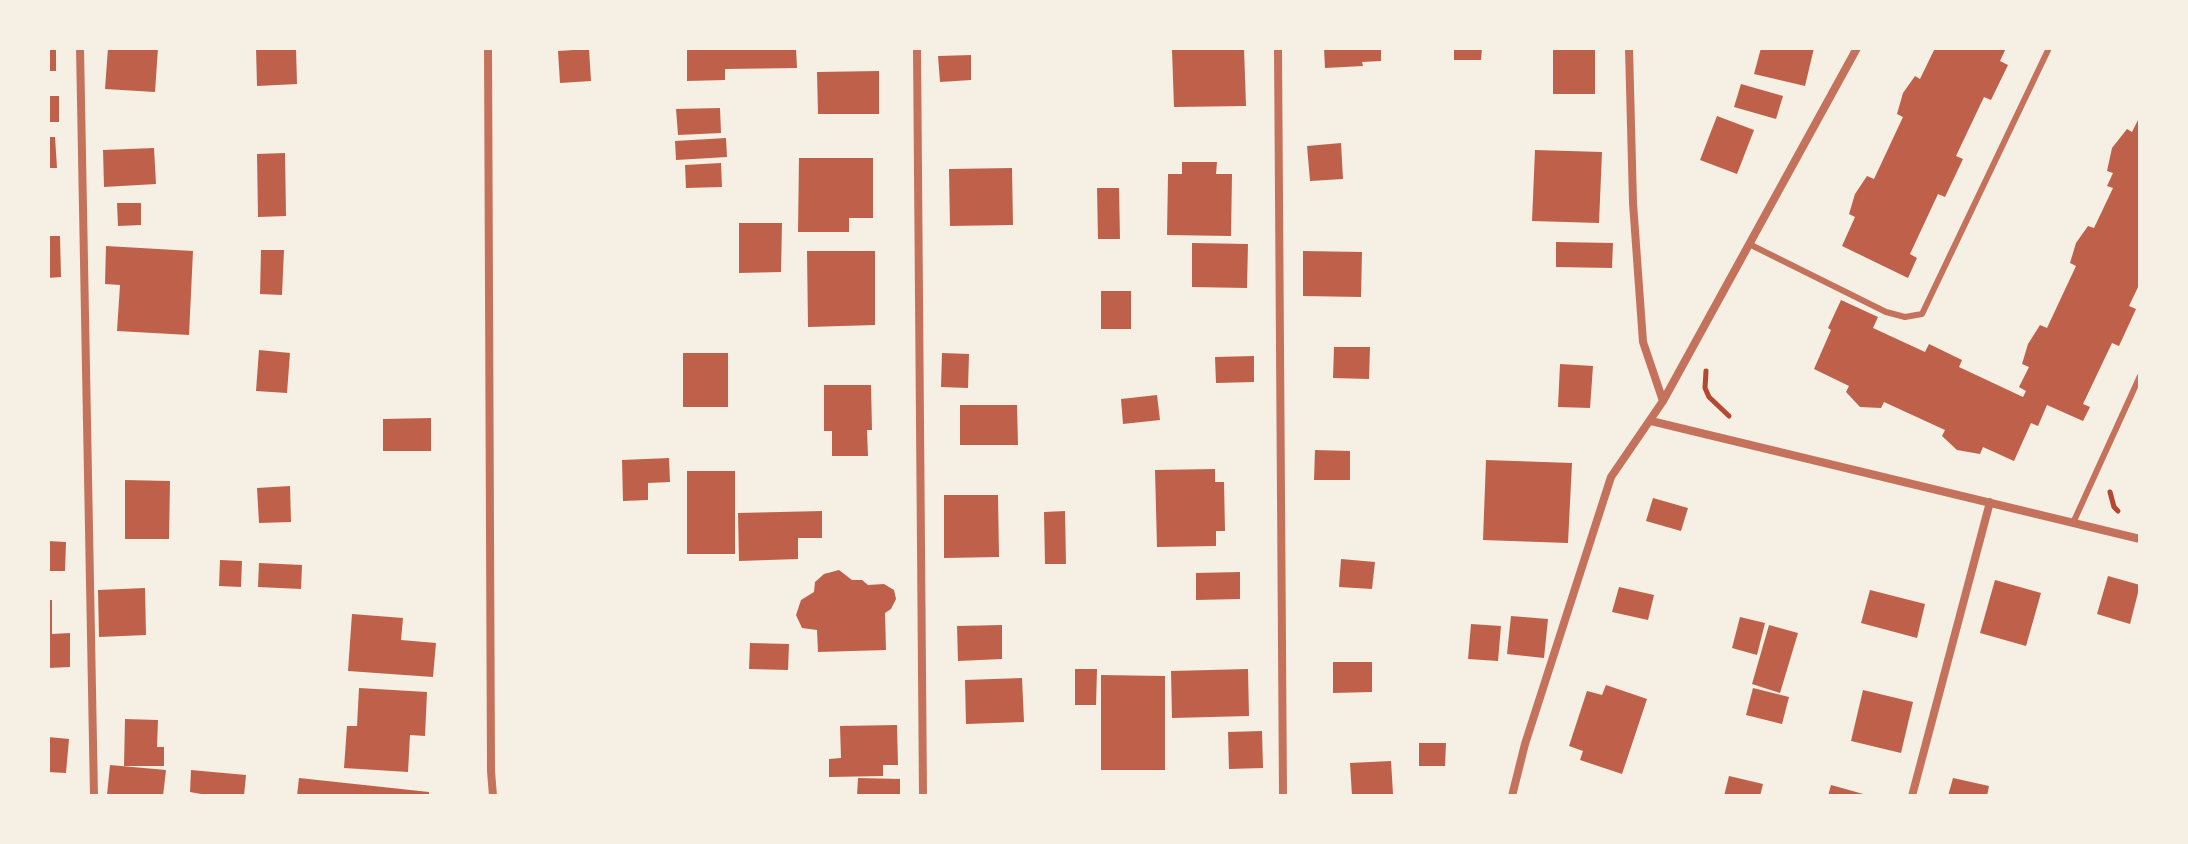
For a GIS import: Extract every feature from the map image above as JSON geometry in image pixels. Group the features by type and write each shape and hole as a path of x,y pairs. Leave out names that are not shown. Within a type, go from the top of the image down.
{"street":[{"path":"80,48 94,796"},
{"path":"488,48 493,796"},
{"path":"917,48 923,796"},
{"path":"1278,48 1283,796"},
{"path":"1629,48 1633,203 1643,342 1663,401"},
{"path":"1512,796 1525,744 1611,477 1663,401 1857,48"},
{"path":"1651,421 2140,539"},
{"path":"1912,796 1990,502"}],"lane":[{"path":"1749,244 1886,312 1905,317 1922,314 2049,48"},
{"path":"2073,523 2140,376"}],"path":[{"path":"1709,362 1705,388 1716,406 1730,416"},
{"path":"2089,487 2112,493 2114,507 2123,517"}],"building":[{"path":"48,48 56,48 56,71 48,71"},
{"path":"108,48 158,48 155,92 105,89"},
{"path":"256,48 296,48 297,84 257,86"},
{"path":"687,48 796,48 797,68 725,69 725,80 687,81"},
{"path":"1244,48 1246,106 1174,107 1172,50"},
{"path":"1324,48 1381,48 1381,61 1362,62 1363,66 1325,68"},
{"path":"1454,48 1482,48 1481,60 1454,60"},
{"path":"1553,48 1595,48 1595,94 1553,94"},
{"path":"1761,48 1814,48 1805,86 1754,74"},
{"path":"1935,48 2006,48 2000,61 2008,65 1991,100 1984,97 1956,156 1963,159 1945,197 1938,194 1910,254 1917,258 1908,278 1842,246 1855,217 1849,214 1855,194 1867,176 1874,179 1903,117 1897,114 1903,93 1915,76 1920,79"},
{"path":"589,49 591,81 560,83 558,51"},
{"path":"971,55 971,80 940,82 938,56"},
{"path":"879,71 879,114 818,114 817,72"},
{"path":"1741,84 1783,96 1776,119 1734,107"},
{"path":"48,96 59,96 59,122 48,122"},
{"path":"720,108 721,133 678,135 676,109"},
{"path":"1717,116 1754,130 1737,174 1700,160"},
{"path":"2140,116 2140,283 2129,306 2136,309 2119,346 2112,343 2083,404 2090,407 2083,421 2047,405 2038,426 2031,423 2014,461 1983,447 1980,454 1957,450 1942,436 1945,430 1884,402 1881,408 1860,407 1846,392 1849,386 1814,369 1841,300 1878,317 1873,328 1925,352 1929,344 1962,360 1959,367 2023,397 2026,391 2019,387 2029,367 2022,364 2028,344 2040,325 2047,328 2076,266 2070,263 2076,243 2088,226 2094,228 2113,188 2107,186 2113,173 2107,171 2112,148 2127,129 2132,132"},
{"path":"48,137 55,137 57,168 48,168"},
{"path":"726,138 727,157 676,160 675,141"},
{"path":"1341,143 1343,179 1310,181 1307,146"},
{"path":"154,148 156,184 104,187 103,150"},
{"path":"1535,150 1602,152 1599,223 1532,221"},
{"path":"285,153 286,216 258,217 257,154"},
{"path":"799,158 873,158 873,218 849,218 849,232 798,232"},
{"path":"1182,162 1217,162 1216,174 1232,174 1231,236 1167,235 1168,174 1182,174"},
{"path":"721,163 722,187 686,188 685,165"},
{"path":"1012,168 1013,225 950,226 949,169"},
{"path":"1097,188 1119,188 1120,239 1098,239"},
{"path":"117,203 141,203 141,225 118,226"},
{"path":"739,223 782,223 781,272 739,273"},
{"path":"48,236 60,236 61,277 48,278"},
{"path":"1556,242 1613,243 1612,268 1556,267"},
{"path":"1192,243 1248,244 1247,288 1192,287"},
{"path":"106,246 193,251 189,335 117,331 120,285 105,284"},
{"path":"261,250 284,250 282,295 260,294"},
{"path":"807,251 875,251 875,325 808,327"},
{"path":"1303,251 1362,252 1361,297 1303,296"},
{"path":"1101,291 1131,291 1131,329 1101,329"},
{"path":"1334,347 1370,347 1369,379 1333,378"},
{"path":"259,350 290,353 287,393 256,391"},
{"path":"683,353 728,353 728,407 683,407"},
{"path":"942,353 969,354 968,388 941,387"},
{"path":"1254,356 1254,382 1216,383 1215,357"},
{"path":"1560,364 1593,366 1590,408 1558,407"},
{"path":"824,385 871,385 872,430 867,430 868,456 832,456 832,431 824,431"},
{"path":"1157,395 1160,420 1123,424 1121,399"},
{"path":"960,405 1017,405 1018,445 960,445"},
{"path":"431,418 431,451 383,451 383,419"},
{"path":"1315,450 1350,451 1350,480 1314,480"},
{"path":"669,458 670,482 648,483 648,500 623,501 622,460"},
{"path":"1486,460 1572,463 1568,543 1483,540"},
{"path":"1215,469 1215,482 1224,482 1225,531 1216,531 1216,546 1157,547 1155,470"},
{"path":"687,471 735,471 735,554 687,554"},
{"path":"125,480 170,481 169,539 125,539"},
{"path":"290,486 291,522 259,523 257,488"},
{"path":"944,495 998,495 999,557 944,558"},
{"path":"1653,498 1688,508 1681,531 1646,521"},
{"path":"822,511 822,538 798,538 798,559 739,561 738,513"},
{"path":"1065,511 1066,564 1045,564 1044,512"},
{"path":"48,541 66,542 65,571 48,571"},
{"path":"1341,559 1375,562 1372,589 1339,587"},
{"path":"220,560 242,561 241,587 219,586"},
{"path":"259,563 302,565 301,589 258,587"},
{"path":"839,570 852,580 862,580 868,585 884,584 894,590 896,599 885,613 886,650 818,652 817,630 802,628 796,615 801,600 814,592 815,582 824,574"},
{"path":"1240,572 1240,599 1196,600 1196,573"},
{"path":"2108,576 2140,585 2130,624 2097,614"},
{"path":"1995,580 2041,593 2026,646 1980,633"},
{"path":"1619,587 1654,595 1648,620 1612,612"},
{"path":"145,588 146,635 99,637 98,590"},
{"path":"1870,590 1925,604 1917,638 1861,623"},
{"path":"48,600 52,600 52,634 70,633 70,667 48,668"},
{"path":"352,614 403,618 401,640 436,643 433,677 348,671"},
{"path":"1511,616 1548,619 1544,658 1507,654"},
{"path":"1740,617 1765,623 1757,655 1732,648"},
{"path":"1471,624 1501,626 1498,661 1468,659"},
{"path":"1002,625 1002,659 958,661 957,626"},
{"path":"1769,625 1798,633 1780,693 1752,684"},
{"path":"750,643 789,644 788,670 749,669"},
{"path":"1333,662 1372,662 1372,692 1333,693"},
{"path":"1075,669 1097,669 1096,705 1075,705"},
{"path":"1248,669 1249,716 1172,718 1171,671"},
{"path":"1101,675 1165,676 1165,770 1101,770"},
{"path":"1022,678 1024,722 966,724 965,680"},
{"path":"1606,685 1647,699 1622,774 1580,760 1583,751 1569,746 1587,691 1602,695"},
{"path":"359,688 427,692 425,736 410,735 408,772 344,768 347,726 357,726"},
{"path":"1753,688 1789,697 1782,724 1746,715"},
{"path":"1863,690 1913,702 1901,753 1851,741"},
{"path":"125,719 158,720 157,747 164,747 164,766 124,766"},
{"path":"897,725 898,765 883,765 883,776 829,777 829,759 841,758 840,726"},
{"path":"1262,731 1263,768 1229,769 1228,732"},
{"path":"48,737 69,739 66,773 48,772"},
{"path":"1419,743 1446,743 1445,766 1419,766"},
{"path":"1391,761 1393,794 1352,796 1350,763"},
{"path":"110,765 166,770 163,796 107,795"},
{"path":"191,770 246,775 244,796 190,792"},
{"path":"1729,776 1763,784 1760,796 1724,796"},
{"path":"299,778 429,792 429,796 297,796"},
{"path":"858,778 900,779 900,796 857,796"},
{"path":"1953,778 1989,786 1987,796 1948,796"},
{"path":"1831,785 1867,795 1867,796 1828,796"}]}
